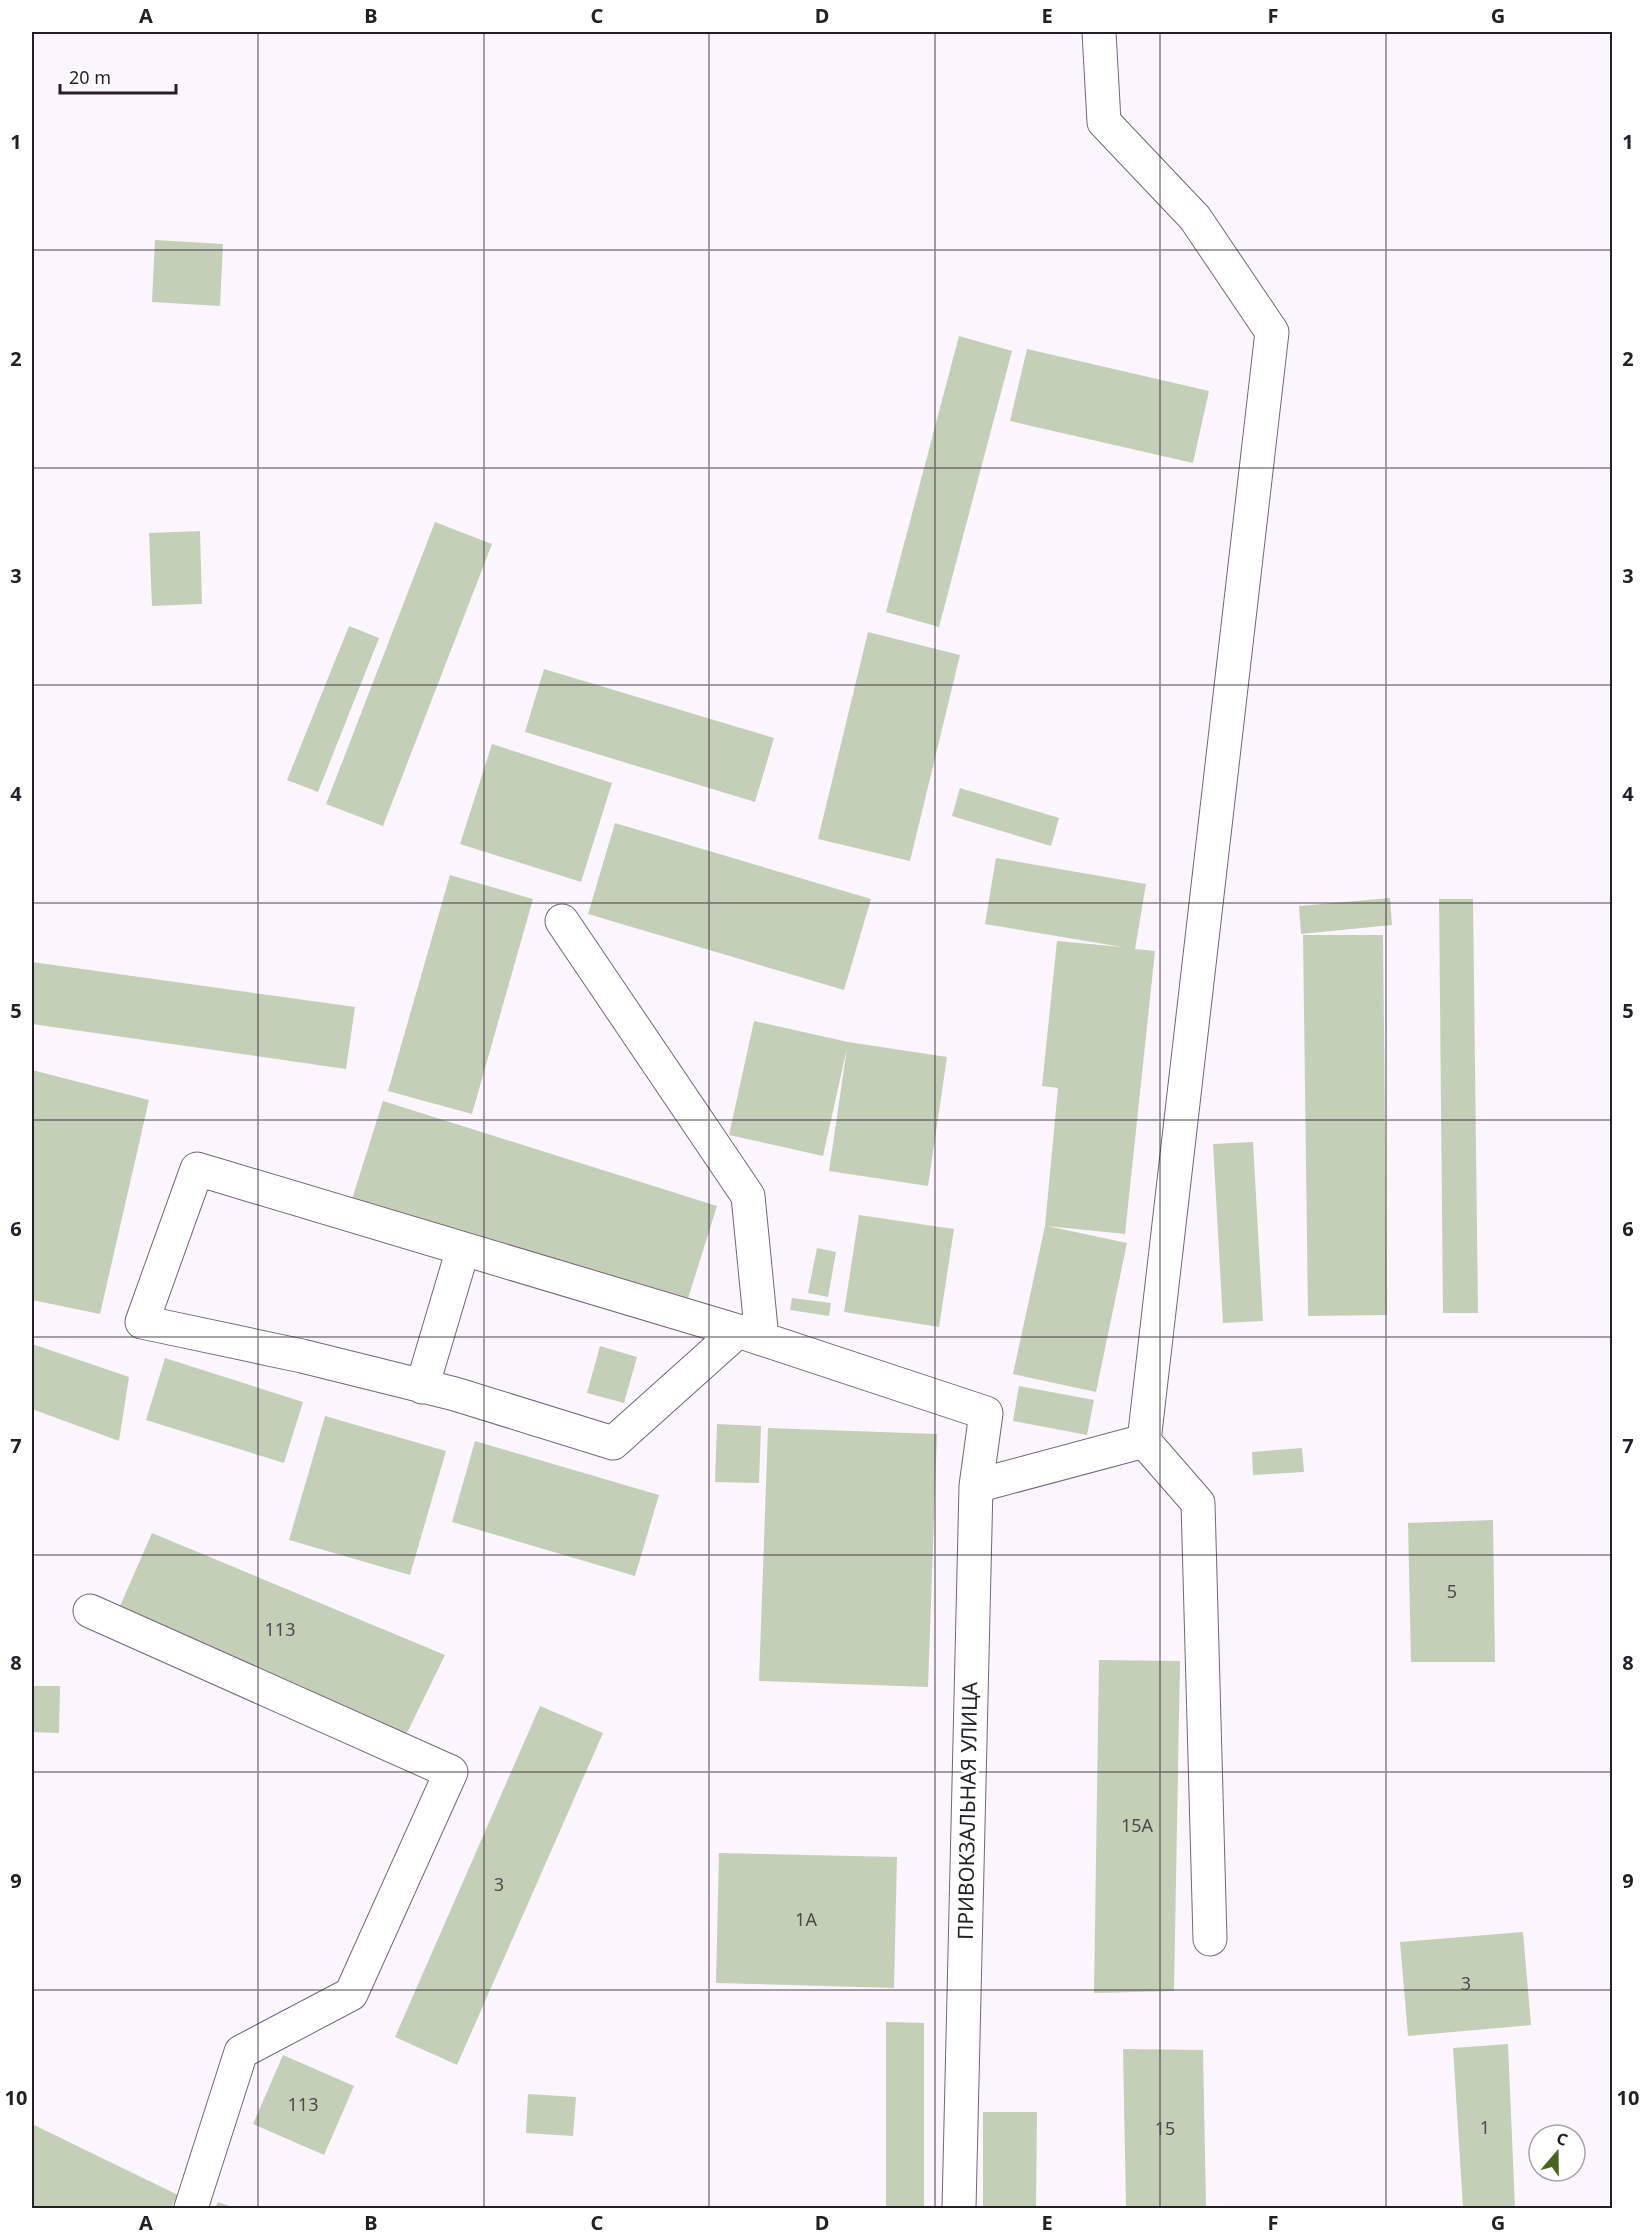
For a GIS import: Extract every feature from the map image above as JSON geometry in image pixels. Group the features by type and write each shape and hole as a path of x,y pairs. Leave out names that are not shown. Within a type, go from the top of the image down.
{"street":[{"path":"1099,32 1104,122 1195,219 1272,332 1144,1441 1198,1503 1210,1939"},
{"path":"562,921 748,1196 750,1335"},
{"path":"197,1169 750,1335 613,1443 422,1387 302,1356 142,1322 197,1169"},
{"path":"422,1387 463,1249"},
{"name":"ПРИВОКЗАЛЬНАЯ УЛИЦА","path":"750,1335 986,1413 976,1486 958,2208"},
{"path":"976,1486 1144,1441"},
{"path":"90,1611 450,1772 351,1994 241,2052 191,2208"}],"building":[{"path":"155,240 223,244 220,306 152,302"},
{"path":"959,336 1012,351 939,627 886,612"},
{"path":"1027,349 1209,391 1193,463 1010,421"},
{"path":"435,522 492,544 383,826 326,804"},
{"path":"200,531 202,604 152,606 149,533"},
{"path":"349,626 379,638 318,792 287,780"},
{"path":"868,632 960,655 910,861 818,839"},
{"path":"544,669 774,738 755,802 525,732"},
{"path":"492,744 612,783 581,882 460,844"},
{"path":"960,788 1059,818 1051,846 952,816"},
{"path":"615,823 871,899 844,990 588,914"},
{"path":"996,858 1146,884 1135,949 1155,951 1125,1234 1047,1226 1127,1243 1096,1392 1013,1374 1045,1226 1058,1088 1042,1086 1057,941 1122,947 985,924"},
{"path":"450,875 533,899 472,1114 388,1091"},
{"path":"1390,898 1392,925 1301,934 1299,906"},
{"path":"1439,899 1473,899 1478,1313 1443,1313"},
{"path":"1303,935 1383,935 1387,1315 1308,1316"},
{"path":"32,962 355,1007 346,1069 32,1024"},
{"path":"754,1021 848,1042 947,1057 928,1186 829,1171 847,1048 823,1156 729,1135"},
{"path":"32,1070 149,1100 100,1314 32,1300"},
{"path":"383,1101 717,1206 686,1305 352,1199"},
{"path":"1253,1142 1263,1321 1223,1323 1213,1144"},
{"path":"859,1215 954,1229 939,1327 844,1312"},
{"path":"817,1248 836,1252 828,1297 808,1293"},
{"path":"792,1298 831,1303 829,1316 790,1310"},
{"path":"32,1344 129,1377 119,1441 32,1409"},
{"path":"600,1346 637,1357 624,1403 587,1393"},
{"path":"165,1358 303,1402 284,1463 146,1420"},
{"path":"1019,1386 1094,1400 1087,1435 1013,1421"},
{"path":"325,1416 446,1451 410,1575 289,1540"},
{"path":"717,1424 761,1426 759,1483 715,1482"},
{"path":"768,1428 937,1434 928,1687 759,1681"},
{"path":"475,1441 659,1495 635,1576 452,1522"},
{"path":"1302,1448 1304,1472 1253,1475 1252,1452"},
{"path":"1493,1520 1495,1662 1411,1662 1408,1523"},
{"path":"152,1533 445,1655 406,1735 120,1606"},
{"path":"1099,1660 1180,1661 1174,1991 1094,1993"},
{"path":"32,1686 60,1686 59,1733 32,1732"},
{"path":"540,1706 603,1733 457,2065 395,2037"},
{"path":"719,1853 897,1857 894,1988 716,1983"},
{"path":"1523,1932 1531,2025 1408,2036 1400,1942"},
{"path":"886,2022 924,2023 924,2208 886,2208"},
{"path":"1508,2044 1515,2208 1463,2208 1453,2048"},
{"path":"1123,2049 1203,2050 1206,2208 1126,2208"},
{"path":"283,2055 354,2086 324,2155 253,2124"},
{"path":"528,2094 576,2097 573,2136 526,2133"},
{"path":"983,2112 1037,2112 1036,2208 983,2208"},
{"path":"32,2124 178,2195 171,2208 32,2208"},
{"path":"218,2202 235,2208 215,2208"}]}
